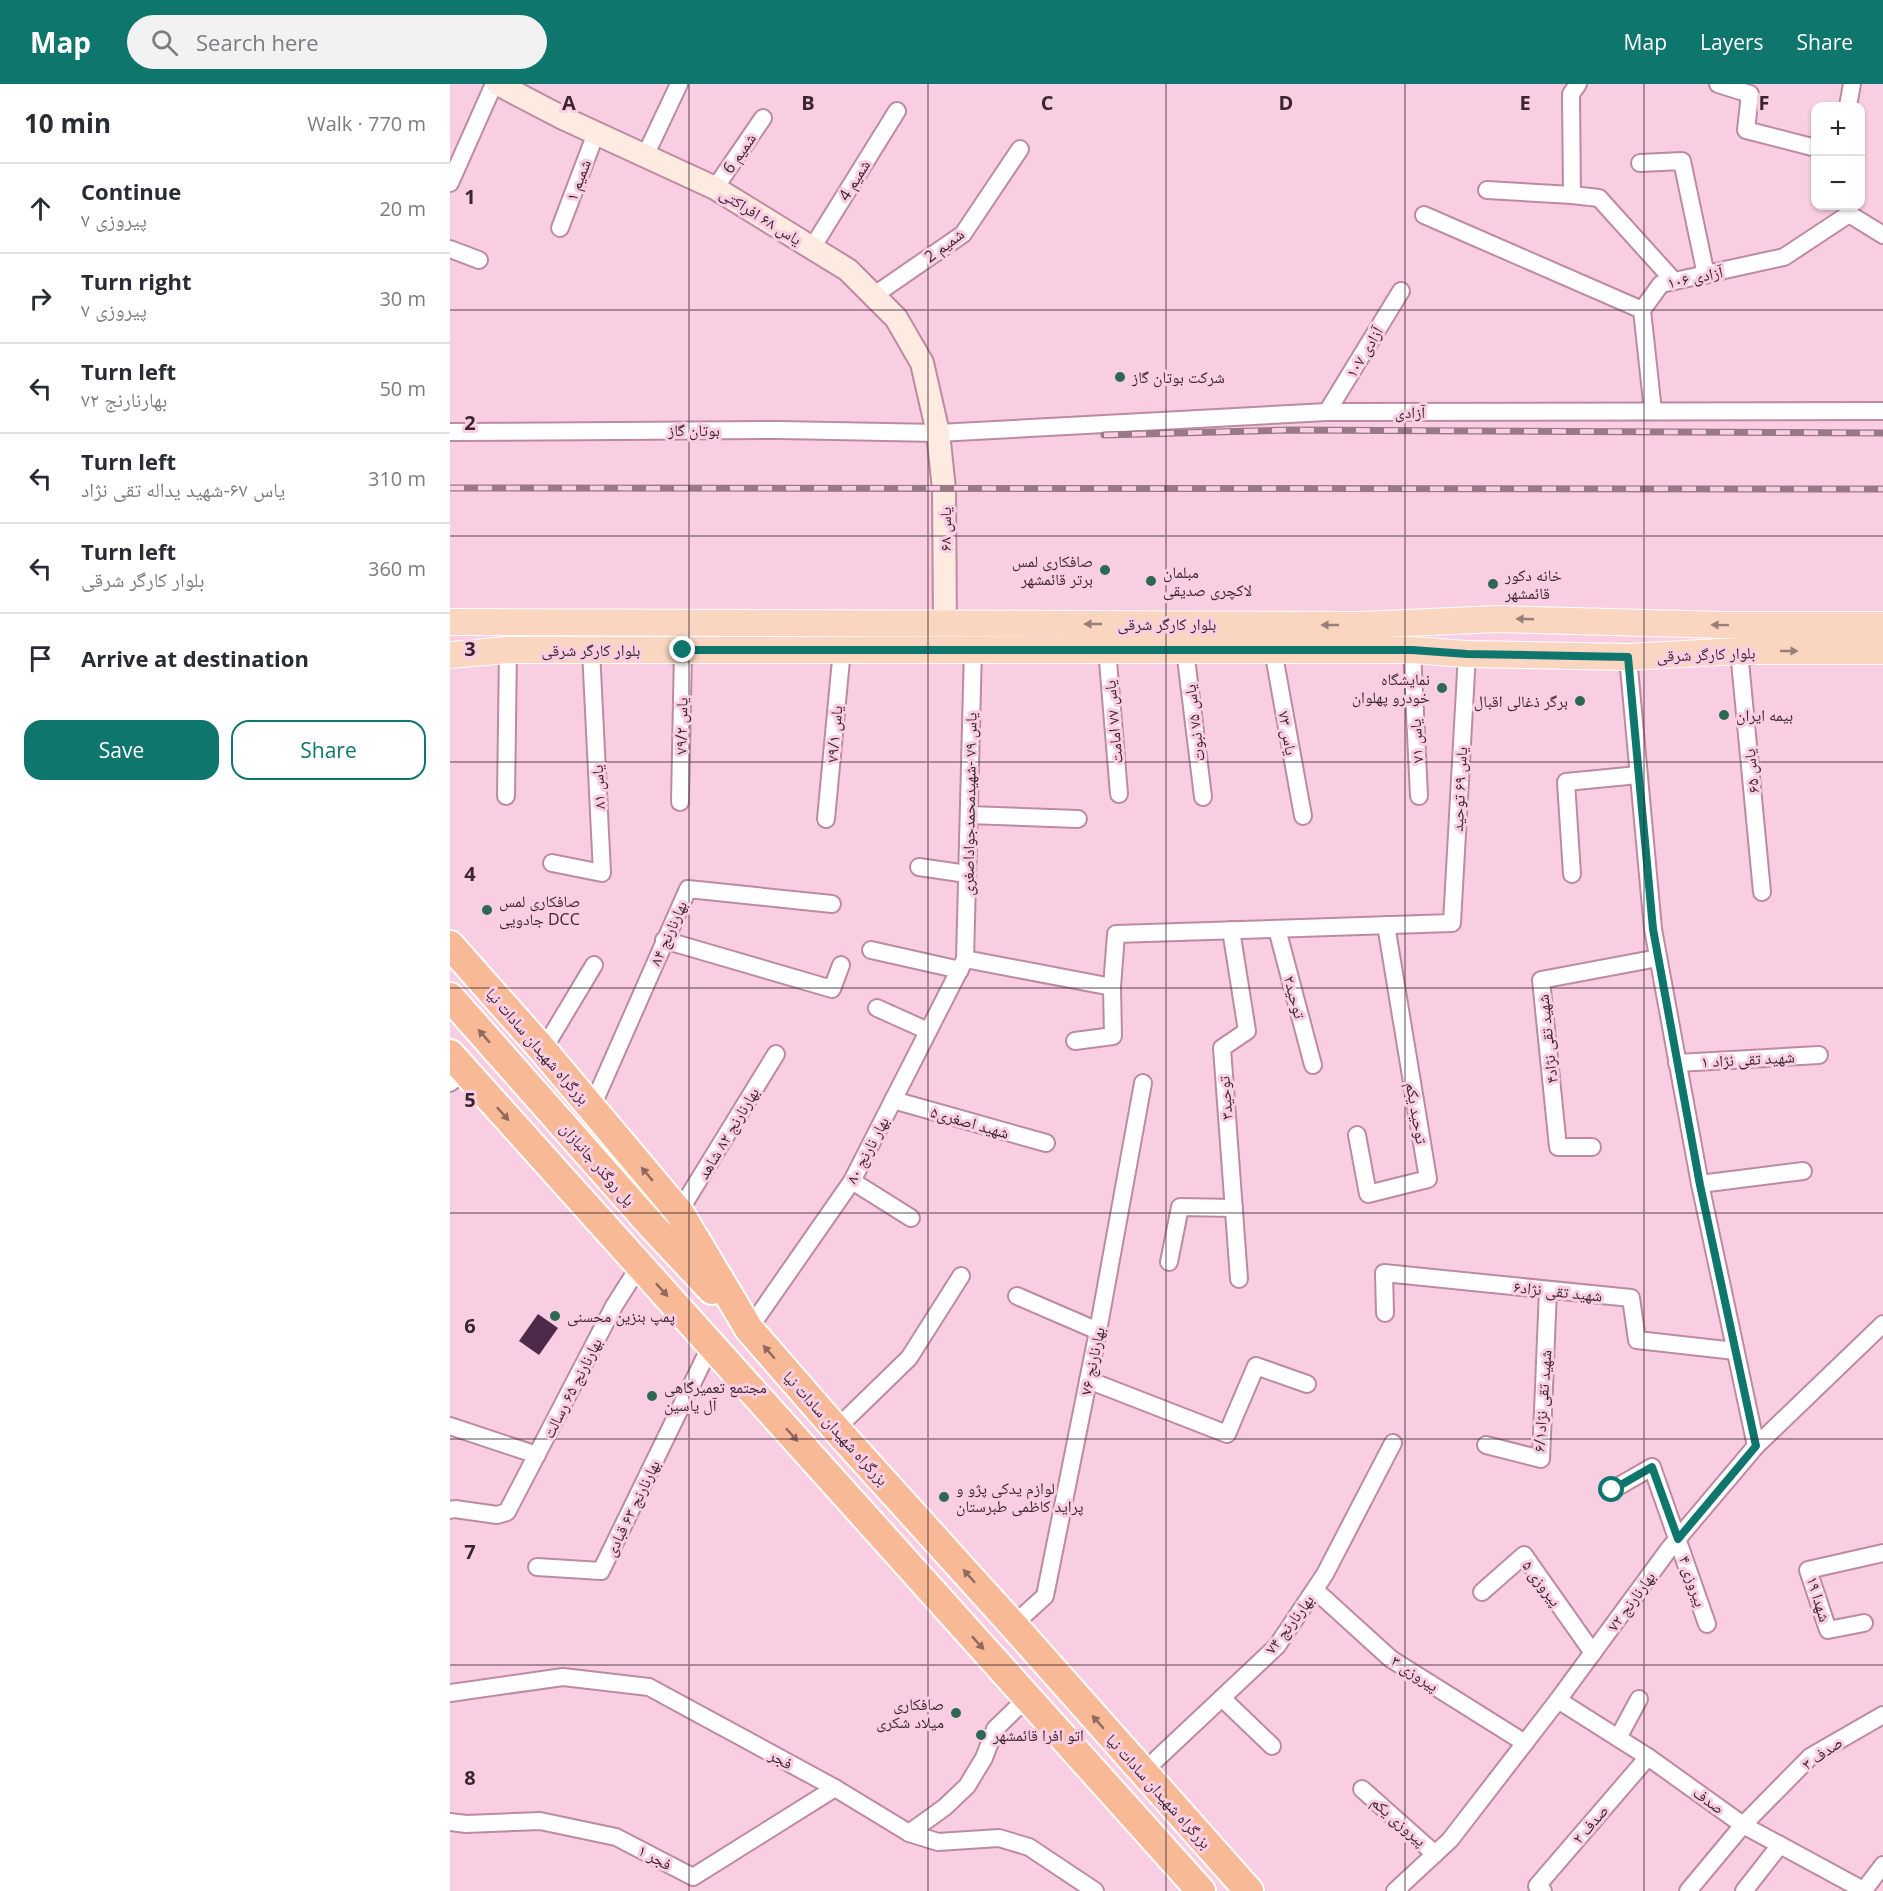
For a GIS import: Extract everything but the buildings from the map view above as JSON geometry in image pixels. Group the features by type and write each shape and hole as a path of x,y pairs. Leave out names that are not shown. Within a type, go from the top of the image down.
{"highway":[{"name":"بزرگراه شهیدان سادات نیا","path":"450,945 543,1050 680,1212 749,1329 1249,1891"},
{"name":"پل روگذر جانبازان","path":"450,997 652,1226 749,1329"},
{"path":"455,1069 640,1265 1201,1891"}],"main road":[{"name":"بلوار کارگر شرقی","path":"450,622 1361,625 1498,619 1725,625 1883,625"},
{"name":"بلوار کارگر شرقی","path":"450,655 508,650 1107,649 1412,650 1467,654 1628,657 1739,651 1883,651"}],"street":[{"path":"645,156 679,84"},
{"path":"1572,195 1571,94 1578,84"},
{"path":"1718,84 1750,93 1746,130 1811,147"},
{"path":"1849,102 1852,84"},
{"path":"450,183 504,86"},
{"name":"یاس ۶۸ افراکتی","path":"504,86 596,133 715,188 848,270 896,318 922,363 938,434"},
{"name":"شمیم 4","path":"812,248 897,111"},
{"name":"شمیم 6","path":"715,188 763,118"},
{"name":"شمیم ۱","path":"560,228 596,133"},
{"name":"شمیم 2","path":"873,296 963,234 1020,149"},
{"path":"1640,163 1682,161 1706,275"},
{"path":"1487,189 1599,198 1674,281"},
{"path":"1849,210 1883,235"},
{"name":"آزادی ۱۰۶","path":"1642,310 1661,284 1784,257 1849,210"},
{"path":"1424,214 1642,310 1653,411"},
{"path":"450,249 479,260"},
{"name":"آزادی ۱۰۷","path":"1328,412 1401,291"},
{"name":"آزادی","path":"938,434 1328,412 1883,411"},
{"name":"بوتان گاز","path":"450,432 780,430 938,434"},
{"name":"یاس ۶۸","path":"938,434 944,489 945,624"},
{"name":"یاس ۷۹/۱","path":"826,819 842,649"},
{"name":"یاس ۷۹ -شهیدمحمدجواداصغری","path":"963,964 973,649"},
{"name":"یاس ۷۷ امامت","path":"1107,649 1119,794"},
{"path":"506,796 508,650"},
{"name":"یاس ۸۱","path":"552,863 602,873 591,650"},
{"name":"یاس ۷۹/۲","path":"680,802 683,650"},
{"name":"یاس ۷۵ نبوت","path":"1185,650 1203,797"},
{"name":"یاس ۷۳","path":"1273,650 1303,816"},
{"name":"یاس ۷۱","path":"1412,650 1419,796"},
{"name":"یاس ۶۵","path":"1739,651 1762,891"},
{"name":"یاس ۶۹ توحید","path":"1386,926 1452,923 1467,654"},
{"path":"1628,657 1653,929 1700,1185 1756,1446"},
{"path":"1572,874 1566,782 1638,775"},
{"path":"969,814 1078,819"},
{"path":"919,867 967,874"},
{"name":"بهارنارنج ۸۴","path":"591,1109 688,889 832,904"},
{"path":"1075,1041 1113,1036 1112,987 1116,934 1386,926"},
{"name":"توحید یکم","path":"1357,1135 1368,1194 1428,1179 1386,926"},
{"name":"توحید۲","path":"1276,929 1312,1065"},
{"name":"توحید۳","path":"1231,930 1246,1032 1221,1048 1239,1279"},
{"path":"664,940 832,989 841,965"},
{"path":"871,950 1112,987"},
{"name":"شهید تقی نژاد۴","path":"1592,1147 1558,1147 1541,980 1658,958"},
{"name":"بهار نارنج ۸۰","path":"749,1329 852,1181 963,964"},
{"path":"543,1050 594,965"},
{"path":"877,1008 928,1032"},
{"name":"بهارنارنج ۸۲ شاهد","path":"680,1212 776,1054"},
{"name":"شهید تقی نژاد ۱","path":"1677,1063 1819,1055"},
{"name":"بهارنارنج ۷۶","path":"1013,1625 1045,1596 1098,1331 1143,1083"},
{"name":"شهید اصغری۵","path":"893,1100 1046,1143"},
{"path":"1700,1185 1803,1171"},
{"path":"852,1181 911,1218"},
{"path":"1169,1262 1180,1207 1234,1208"},
{"name":"بهارنارنج ۶۵ رسالت","path":"450,1510 497,1515 507,1512 614,1306 640,1265"},
{"name":"شهید تقی نژاد۶","path":"1385,1313 1384,1273 1630,1298 1637,1340 1736,1351"},
{"path":"836,1429 909,1358 961,1276"},
{"name":"شهید تقی نژاد۶/۱","path":"1486,1445 1541,1459 1548,1290"},
{"path":"1017,1296 1098,1331"},
{"name":"بهارنارنج ۷۲","path":"1395,1891 1450,1840 1678,1539 1756,1446 1879,1334"},
{"name":"بهارنارنج ۶۳ قبادی","path":"537,1567 601,1570 711,1345"},
{"path":"1088,1380 1227,1434 1256,1366 1307,1383"},
{"path":"450,1426 537,1455"},
{"name":"بهارنارنج ۷۴","path":"1143,1772 1277,1646 1325,1574 1393,1443"},
{"name":"پیروزی ۴","path":"1612,1490 1652,1467 1707,1624"},
{"name":"شهدا ۱۹","path":"1864,1623 1828,1630 1809,1570 1883,1553"},
{"name":"پیروزی ۵","path":"1482,1592 1524,1555 1593,1653"},
{"name":"پیروزی ۳","path":"1314,1590 1391,1659 1525,1743"},
{"name":"فجر","path":"450,1693 563,1677 649,1687 835,1788 909,1833 938,1842 999,1838 1029,1847 1095,1891"},
{"path":"909,1833 945,1807 967,1786 984,1758 995,1729 1027,1698"},
{"path":"1222,1698 1272,1746"},
{"path":"1618,1738 1640,1699"},
{"name":"صدف","path":"1558,1700 1648,1757 1743,1825 1864,1890"},
{"name":"صدف ۳","path":"1688,1891 1743,1825 1810,1757 1883,1715"},
{"name":"صدف ۲","path":"1543,1891 1537,1886 1648,1757"},
{"name":"فجر ۱","path":"450,1822 466,1824 540,1821 616,1837 693,1877 835,1788"},
{"name":"پیروزی یکم","path":"1362,1789 1435,1854"},
{"path":"1744,1891 1780,1845"},
{"path":"1864,1890 1883,1865"}],"railway":[{"path":"1104,435 1289,430 1883,433"},
{"path":"450,488 1883,489"}],"place":[{"name":"شرکت بوتان گاز","path":"1120,377"},
{"name":"صافکاری لمس برتر قائمشهر","path":"1105,570"},
{"name":"مبلمان لاکچری صدیقی","path":"1151,581"},
{"name":"خانه دکور قائمشهر","path":"1493,584"},
{"name":"نمایشگاه خودرو پهلوان","path":"1442,688"},
{"name":"برگر ذغالی اقبال","path":"1580,701"},
{"name":"بیمه ایران","path":"1724,715"},
{"name":"صافکاری لمس جادویی DCC","path":"487,910"},
{"name":"پمپ بنزین محسنی","path":"555,1316"},
{"name":"مجتمع تعمیرگاهی آل یاسین","path":"652,1396"},
{"name":"لوازم یدکی پژو و پراید کاظمی طبرستان","path":"944,1497"},
{"name":"صافکاری میلاد شکری","path":"956,1713"},
{"name":"اتو افرا قائمشهر","path":"981,1735"}],"route":[{"path":"683,650 1412,650 1467,654 1628,657 1653,929 1700,1185 1756,1446 1678,1539 1652,1467 1612,1490"}]}
